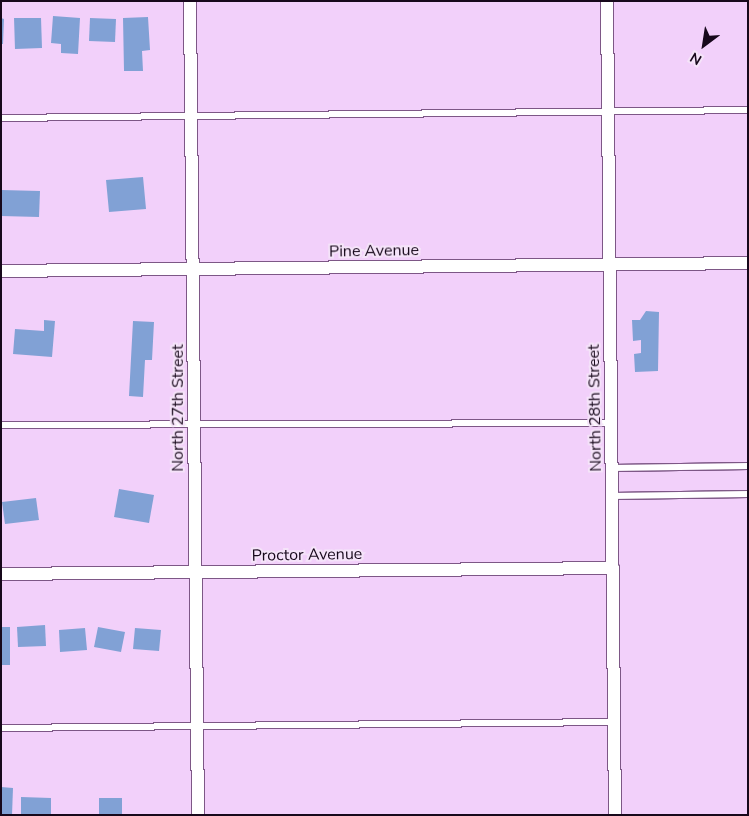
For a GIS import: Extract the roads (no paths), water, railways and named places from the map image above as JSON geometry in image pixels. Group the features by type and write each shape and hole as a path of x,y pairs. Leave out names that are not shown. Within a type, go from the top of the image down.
{"street":[{"name":"North 27th Street","path":"190,1 198,815"},
{"name":"North 28th Street","path":"607,1 615,815"},
{"name":"Pine Avenue","path":"1,271 748,263"},
{"name":"Proctor Avenue","path":"1,574 613,568"}],"lane":[{"path":"1,118 748,110"},
{"path":"1,425 611,423"},
{"path":"612,468 748,466"},
{"path":"612,496 748,494"},
{"path":"1,728 614,722"}]}
